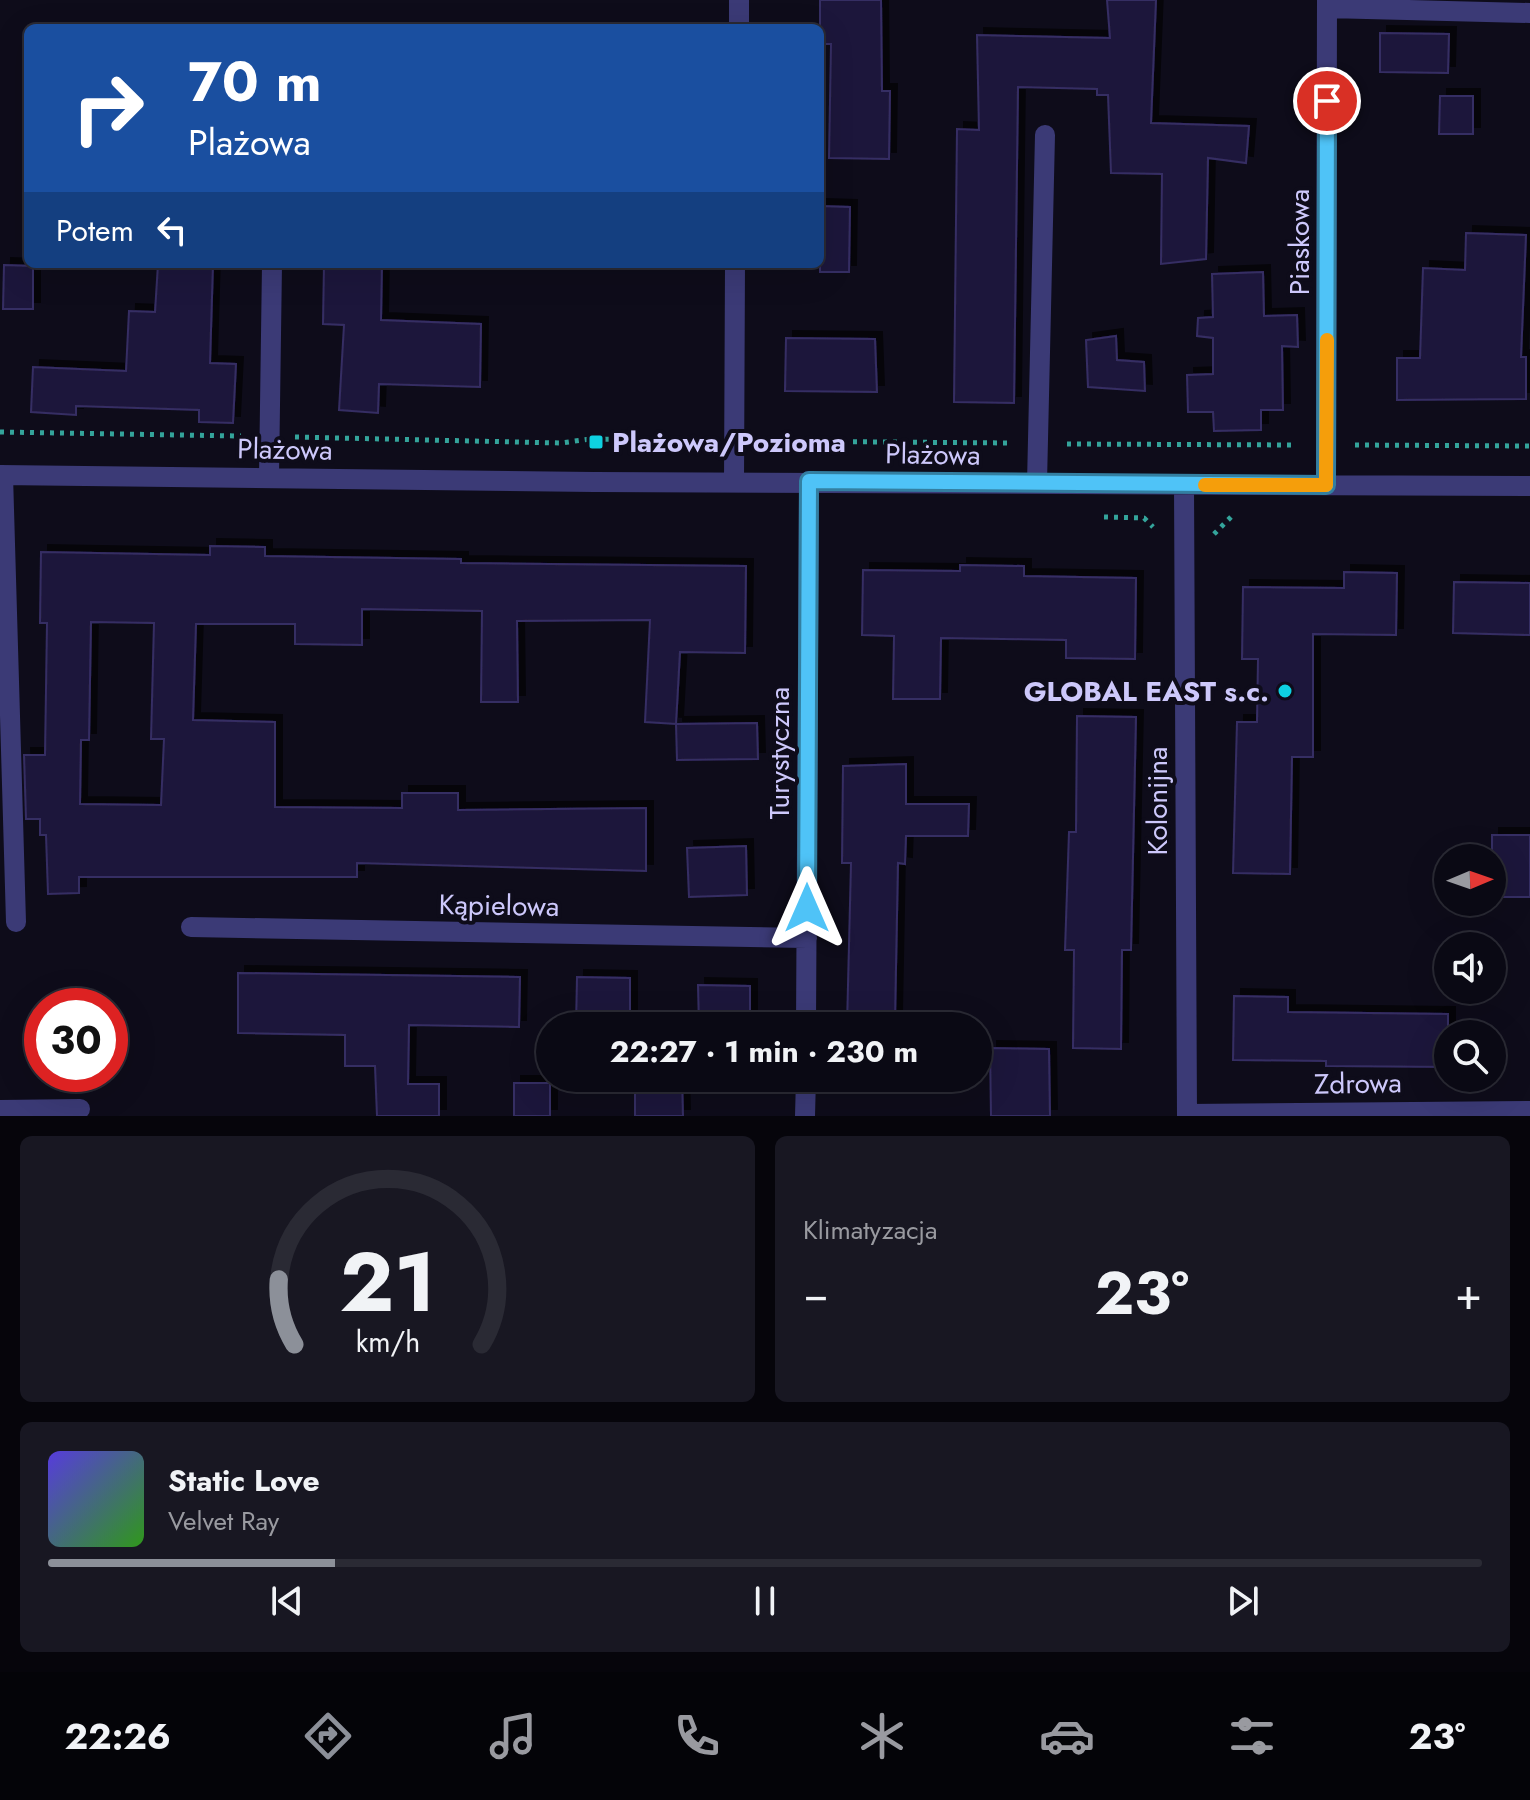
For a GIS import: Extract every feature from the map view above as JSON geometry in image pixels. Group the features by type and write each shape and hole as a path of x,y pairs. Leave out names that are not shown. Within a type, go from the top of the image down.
{"street":[{"path":"739,0 739,24"},
{"path":"1327,4 1530,13"},
{"name":"Piaskowa","path":"1326,485 1327,4"},
{"path":"1037,483 1045,135"},
{"path":"269,476 272,268"},
{"path":"734,482 735,268"},
{"path":"2,475 16,922"},
{"name":"Plażowa","path":"2,475 1530,486"},
{"name":"Turystyczna","path":"806,1012 809,481"},
{"name":"Kolonijna","path":"1184,485 1187,1115"},
{"name":"Kąpielowa","path":"191,927 807,938"},
{"path":"805,1116 806,1092"},
{"path":"0,1110 80,1109"},
{"name":"Zdrowa","path":"1187,1115 1530,1111"}],"building":[{"path":"820,0 881,0 882,91 890,91 889,159 829,158 831,44 824,44 824,24 820,24"},
{"path":"1107,0 1156,0 1151,123 1249,126 1246,163 1208,158 1206,259 1161,264 1162,174 1111,173 1108,95 1097,95 1097,89 1018,87 1014,403 954,402 957,129 979,130 977,35 1110,38"},
{"path":"1380,33 1449,34 1448,73 1380,72"},
{"path":"1440,96 1473,96 1473,134 1439,134"},
{"path":"824,206 850,207 849,272 820,272 820,268 824,268"},
{"path":"1466,233 1526,235 1521,357 1526,357 1526,399 1397,400 1397,358 1420,358 1423,268 1465,270"},
{"path":"4,265 33,268 33,309 3,309"},
{"path":"158,268 213,268 210,363 236,364 233,423 199,422 199,410 76,406 76,415 31,412 33,367 126,371 129,311 155,312"},
{"path":"324,268 382,268 381,320 481,324 480,387 379,384 378,413 339,410 344,325 323,324"},
{"path":"1263,272 1264,316 1297,315 1298,347 1282,346 1283,410 1261,410 1261,430 1214,431 1213,412 1188,412 1187,375 1213,374 1213,338 1197,336 1198,318 1213,317 1212,274"},
{"path":"1116,336 1117,360 1144,362 1145,391 1088,387 1086,340"},
{"path":"786,338 875,339 877,392 785,391"},
{"path":"210,546 265,547 265,556 461,559 461,563 746,566 745,653 680,652 676,724 645,722 650,620 517,621 518,702 481,702 482,611 362,609 362,645 295,644 295,624 196,624 193,720 275,722 275,807 402,808 402,793 458,793 458,810 646,808 646,871 357,863 357,877 79,877 79,893 48,894 46,835 40,835 40,819 26,819 24,755 45,755 47,623 40,623 41,552 210,555","holes":["91,622 154,623 151,739 164,739 161,805 80,804 81,740 89,740"]},
{"path":"960,565 1024,566 1024,576 1136,578 1135,659 1066,658 1066,640 941,638 940,699 893,699 894,636 862,635 863,570 960,571"},
{"path":"1344,572 1397,573 1396,635 1313,634 1313,757 1292,757 1290,874 1233,873 1237,722 1257,722 1258,659 1242,659 1243,587 1344,588"},
{"path":"1454,582 1530,583 1530,635 1453,633"},
{"path":"1077,716 1136,717 1131,950 1122,950 1121,1049 1073,1048 1074,950 1065,950 1069,832 1076,832"},
{"path":"757,723 758,759 677,760 676,724"},
{"path":"906,764 906,804 969,804 968,836 906,836 905,864 898,863 895,1012 847,1012 851,863 842,863 843,766"},
{"path":"1492,835 1530,835 1530,897 1506,897 1506,844 1492,844"},
{"path":"746,846 747,895 689,897 687,848"},
{"path":"238,973 520,977 519,1027 409,1025 408,1084 439,1084 439,1116 377,1116 375,1066 345,1066 345,1035 238,1033"},
{"path":"577,977 630,978 630,1012 576,1012"},
{"path":"698,985 750,986 750,1012 699,1012"},
{"path":"1234,996 1288,997 1288,1012 1448,1014 1448,1020 1434,1020 1434,1067 1326,1066 1326,1061 1233,1060"},
{"path":"992,1048 1049,1049 1050,1116 991,1116"},
{"path":"514,1083 536,1083 536,1092 550,1092 550,1116 514,1116"},
{"path":"635,1092 682,1092 683,1116 635,1116"}],"slow traffic":[{"path":"1205,485 1326,485 1327,340"}],"place":[{"name":"Plażowa/Pozioma","path":"596,442"},
{"name":"GLOBAL EAST s.c.","path":"1285,691"}],"route":[{"path":"807,908 809,481 1326,485 1327,101"}]}
